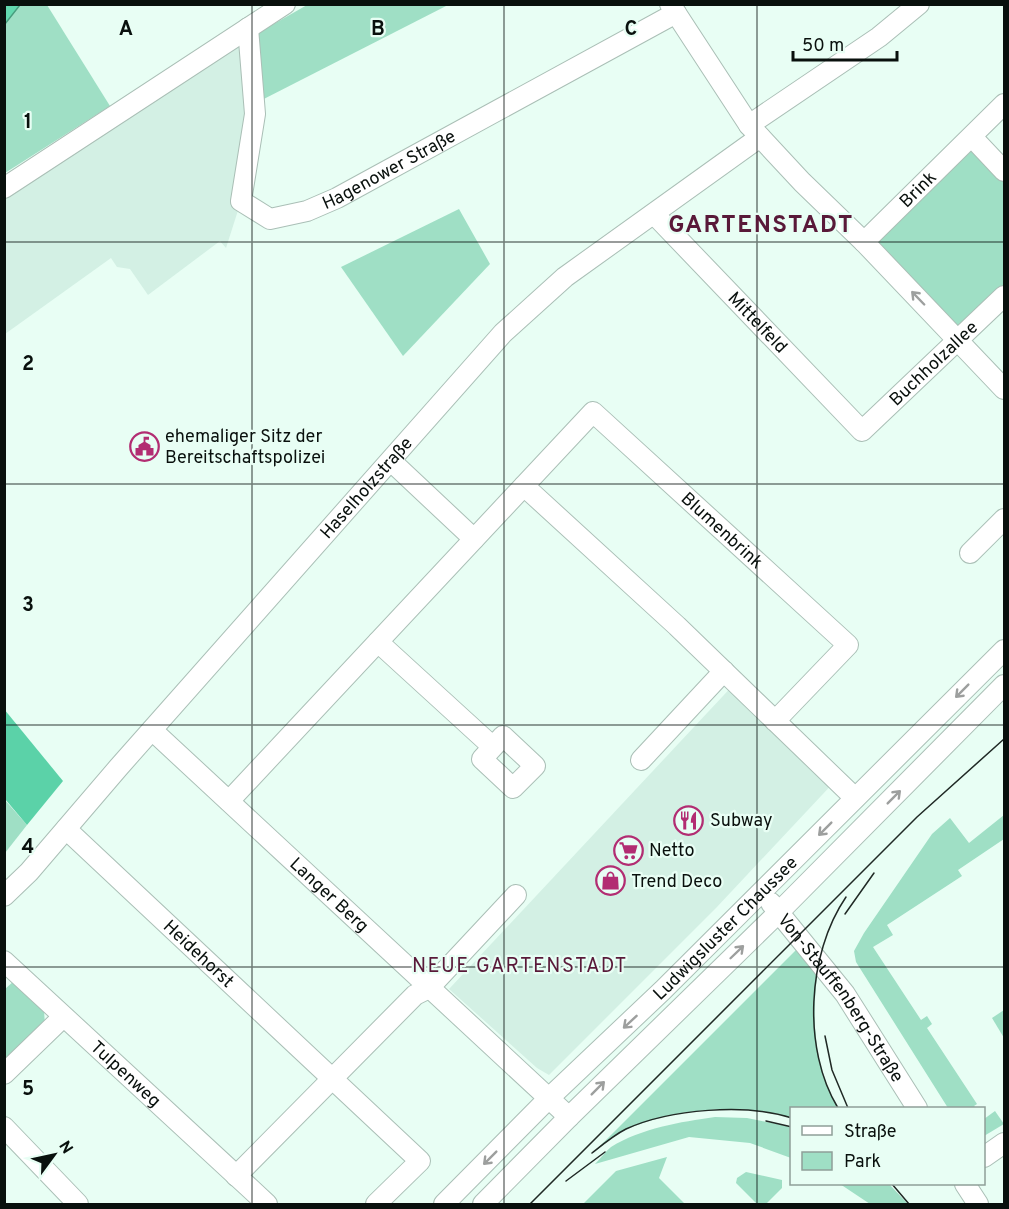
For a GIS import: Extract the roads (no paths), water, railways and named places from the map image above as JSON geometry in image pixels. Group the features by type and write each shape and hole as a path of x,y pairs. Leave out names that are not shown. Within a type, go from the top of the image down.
{"street":[{"path":"4,188 285,4"},
{"name":"Haselholzstraße","path":"4,896 29,872 503,333 565,277 654,214 754,131 919,4"},
{"path":"673,9 754,131 801,182 864,242 1005,389"},
{"name":"Hagenower Straße","path":"248,28 255,114 241,201 270,219 307,211 337,198 673,9"},
{"name":"Brink","path":"864,242 1005,104"},
{"path":"972,137 1005,171"},
{"name":"Mittelfeld","path":"654,214 862,431"},
{"name":"Buchholzallee","path":"862,431 1005,296"},
{"name":"Blumenbrink","path":"474,539 593,412 848,645 775,721"},
{"path":"229,801 474,539 391,461"},
{"path":"524,486 724,672 855,798"},
{"path":"970,553 1005,519"},
{"path":"378,642 493,747"},
{"name":"Ludwigsluster Chaussee","path":"444,1204 1005,650"},
{"path":"641,760 724,672"},
{"name":"Ludwigsluster Chaussee","path":"483,1204 1005,685"},
{"name":"Langer Berg","path":"152,730 569,1117"},
{"name":"Heidehorst","path":"66,829 420,1161 376,1204"},
{"name":"Von-Stauffenberg-Straße","path":"761,892 845,994 916,1107"},
{"path":"267,1204 236,1176 415,995 429,988 516,895"},
{"name":"Tulpenweg","path":"4,961 236,1176"},
{"path":"4,1074 63,1017"},
{"path":"4,1127 78,1204"},
{"path":"985,1155 1005,1143"},
{"path":"966,1185 978,1204"}],"tram line":[{"path":"530,1204 917,817 1004,739"},
{"path":"845,914 874,873"},
{"path":"838,1107 826,1084 819,1058 814,1030 814,1002 823,946 833,920 846,897"},
{"path":"825,1036 832,1070 848,1107"},
{"path":"592,1153 626,1129 644,1122 686,1113 731,1110 773,1113 790,1117"},
{"path":"766,1121 790,1127"},
{"path":"566,1181 605,1152"},
{"path":"893,1185 909,1204"}],"place":[{"name":"ehemaliger Sitz der Bereitschaftspolizei","path":"144,446"},
{"name":"Subway","path":"689,820"},
{"name":"Netto","path":"628,850"},
{"name":"Trend Deco","path":"610,881"}],"district":[{"name":"GARTENSTADT","path":"761,224"},
{"name":"NEUE GARTENSTADT","path":"520,965"}]}
